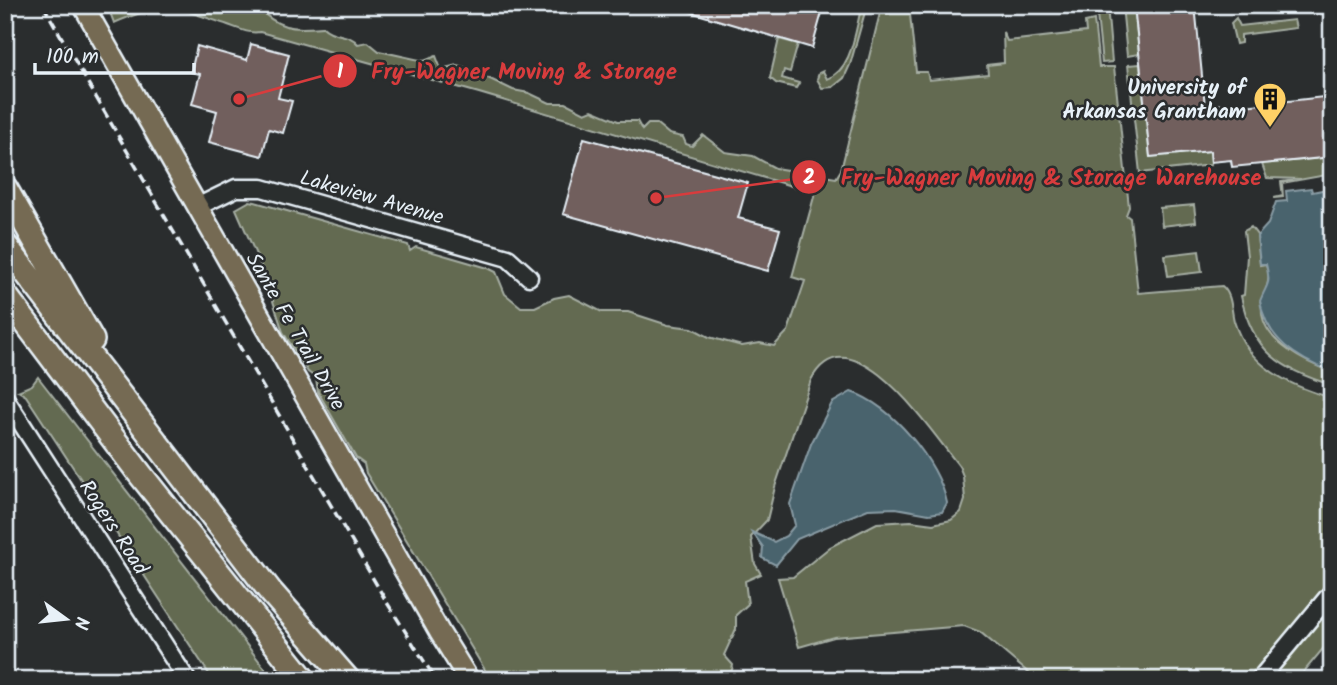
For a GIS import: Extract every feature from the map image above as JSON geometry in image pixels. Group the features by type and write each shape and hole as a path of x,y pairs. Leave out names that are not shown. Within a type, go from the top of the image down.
{"highway":[{"path":"5,188 135,416"},
{"path":"5,245 270,591 348,680"},
{"path":"9,302 304,680"}],"main road":[{"name":"Sante Fe Trail Drive","path":"83,5 440,633 470,680"}],"street":[{"name":"Lakeview Avenue","path":"199,206 236,188 262,188 508,258 529,277"},
{"name":"Rogers Road","path":"5,398 187,680"},
{"path":"1259,680 1332,592"}],"green space":[{"path":"113,5 255,5 271,19 286,26 323,27 358,44 368,42 379,51 424,61 436,56 441,69 457,65 467,68 513,90 529,93 550,103 566,103 585,113 592,110 618,121 637,121 642,130 648,124 657,124 669,134 683,137 686,144 692,146 703,135 725,152 753,156 775,168 836,178 841,170 882,5 909,5 916,72 927,72 929,80 988,74 987,65 1004,63 1003,32 1007,41 1086,32 1085,22 1094,20 1099,67 1114,67 1129,207 1126,215 1130,218 1138,293 1222,286 1229,297 1234,321 1249,351 1272,372 1286,380 1332,398 1332,578 1247,680 1037,680 980,632 964,626 834,637 799,647 778,578 793,577 830,547 877,523 911,521 933,524 951,520 961,512 965,500 963,476 959,466 911,405 868,367 847,358 827,361 811,380 775,487 767,520 751,537 755,564 761,574 745,581 748,604 736,615 736,629 724,655 733,665 732,670 721,680 491,680 366,473 364,464 356,458 318,392 316,378 308,372 283,332 264,273 236,209 250,201 255,202 408,245 410,251 416,247 488,268 496,272 505,294 521,307 535,307 554,298 569,295 602,312 628,312 668,325 692,328 709,337 742,346 760,343 774,346 788,331 805,281 792,277 815,193 479,93 260,32 244,31 182,10 147,11 114,23 111,15"},
{"path":"862,5 867,5 844,78 833,87 822,88 817,79 819,73 823,71 827,79 836,74 848,58"},
{"path":"1096,5 1107,5 1112,62 1102,63"},
{"path":"1122,5 1134,5 1139,54 1127,56"},
{"path":"1236,18 1240,26 1294,20 1296,28 1241,35 1241,43 1236,44 1231,23"},
{"path":"779,39 798,44 790,72 784,70 782,78 799,83 796,88 776,83 770,78"},
{"path":"1140,64 1150,157 1210,151 1211,165 1140,173 1128,65"},
{"path":"1332,157 1332,174 1282,183 1283,195 1281,182 1301,179 1267,178 1262,164"},
{"path":"1194,205 1196,222 1162,226 1160,208"},
{"path":"1251,227 1257,235 1260,265 1266,264 1268,271 1262,307 1265,324 1271,334 1289,350 1332,372 1332,385 1284,365 1271,356 1253,331 1241,296 1244,295 1247,256 1244,231"},
{"path":"1199,251 1202,272 1168,276 1165,255"},
{"path":"38,377 274,680 213,680 26,396 18,391 32,385"},
{"path":"1332,606 1332,638 1297,680 1270,680"}],"water":[{"path":"1311,188 1312,192 1332,188 1332,372 1307,361 1285,346 1269,326 1260,301 1268,283 1268,276 1266,264 1260,264 1257,236 1268,224 1276,202 1287,201 1286,191"},
{"path":"851,392 882,409 911,437 934,470 947,503 942,512 929,514 896,508 868,509 797,539 776,565 762,558 763,547 752,532 774,542 786,536 795,525 790,504 811,444 832,403"}],"building":[{"path":"677,5 822,5 823,9 812,48 677,8"},
{"path":"1134,5 1195,5 1205,106 1225,104 1226,108 1332,96 1332,157 1232,167 1231,160 1211,162 1210,151 1150,157"},
{"path":"251,44 289,54 278,98 292,101 283,133 269,129 262,156 209,142 217,111 192,104 200,74 191,72 197,46 247,60"},
{"path":"584,138 748,183 738,218 780,229 768,271 563,214"}],"railway":[{"path":"43,5 386,601 436,680"}],"place":[{"name":"Fry-Wagner Moving & Storage","path":"239,99"},
{"name":"University of Arkansas Grantham","path":"1270,129"},
{"name":"Fry-Wagner Moving & Storage Warehouse","path":"656,198"}]}
